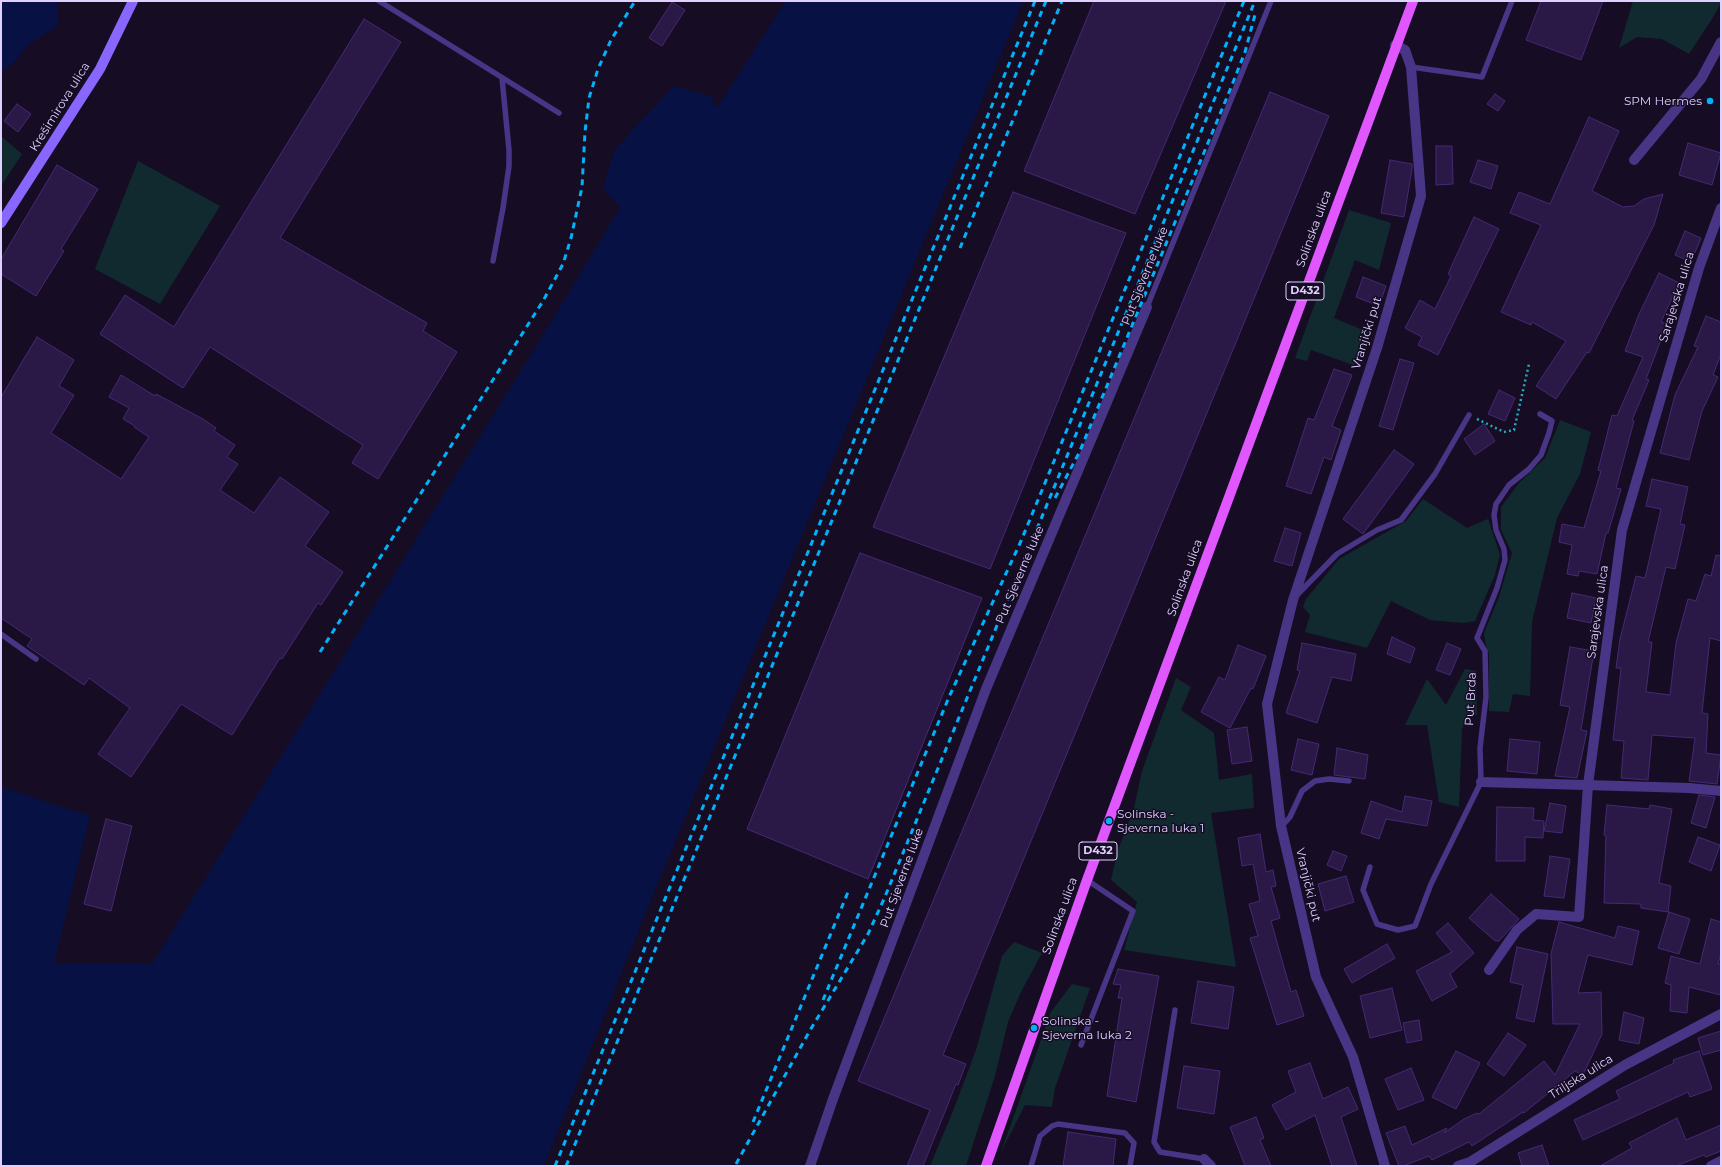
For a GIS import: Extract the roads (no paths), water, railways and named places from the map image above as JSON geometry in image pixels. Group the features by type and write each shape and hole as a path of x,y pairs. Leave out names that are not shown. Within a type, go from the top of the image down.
{"main road":[{"name":"Krešimirova ulica","path":"1,223 100,69 133,1"},
{"name":"Solinska ulica","path":"986,1166 1087,880 1395,45 1413,1"}],"street":[{"path":"1634,160 1701,79 1721,42"},
{"name":"Vranjički put","path":"1385,1166 1353,1057 1316,977 1282,826 1267,704 1292,600 1377,348 1421,196 1411,67 1405,50 1395,45"},
{"name":"Sarajevska ulica","path":"1489,970 1517,930 1536,914 1579,917 1588,785 1622,530 1699,268 1721,208"},
{"name":"Put Sjeverne luke","path":"810,1166 833,1099 986,689 1147,307"},
{"path":"1481,782 1689,788 1721,792"},
{"name":"Triljska ulica","path":"1458,1166 1470,1162 1625,1065 1721,1014"},
{"path":"1711,1166 1721,1161"}],"lane":[{"path":"379,1 559,113"},
{"name":"Put Sjeverne luke","path":"1147,307 1271,1"},
{"path":"1411,67 1482,77 1512,1"},
{"path":"492,261 504,208 510,150 502,78"},
{"name":"Put Brda","path":"1481,782 1480,748 1486,697 1485,651 1477,638 1497,588 1506,560 1500,537 1496,530 1494,515 1496,504 1509,485 1529,468 1541,455 1552,421 1540,414"},
{"path":"1292,600 1337,554 1377,530 1401,520 1435,474 1469,415"},
{"path":"1,634 36,659"},
{"path":"1282,826 1290,817 1302,791 1316,781 1329,779 1349,781"},
{"path":"1370,867 1363,890 1377,924 1398,930 1415,926 1431,884 1481,782"},
{"path":"1081,1045 1133,912 1087,880"},
{"path":"1175,1010 1154,1142 1160,1152 1207,1163"},
{"path":"1031,1166 1040,1136 1052,1126 1058,1124 1125,1133 1134,1143 1130,1166"}],"railway":[{"path":"320,652 543,301 563,264 571,238 582,187 585,132 589,98 598,69 611,40 635,1"},
{"path":"555,1166 1035,1"},
{"path":"566,1166 1046,1"},
{"path":"960,248 1062,1"},
{"path":"823,1000 949,697 1021,541 1244,1"},
{"path":"736,1164 809,1032 868,934 884,899 1255,1"},
{"path":"1055,498 1079,453 1230,90 1245,52 1256,11"},
{"path":"753,1122 848,892"}],"place":[{"name":"SPM Hermes","path":"1710,101"},
{"name":"Solinska - Sjeverna luka 1","path":"1109,821"},
{"name":"Solinska - Sjeverna luka 2","path":"1034,1028"}]}
